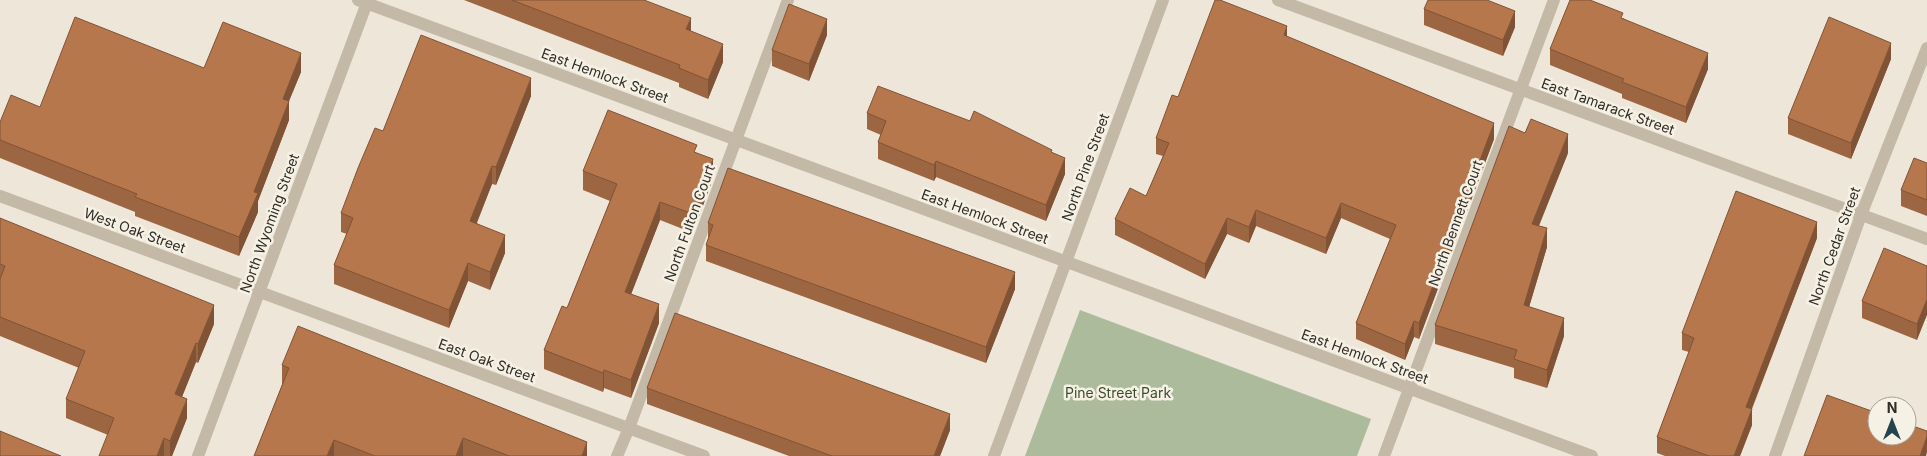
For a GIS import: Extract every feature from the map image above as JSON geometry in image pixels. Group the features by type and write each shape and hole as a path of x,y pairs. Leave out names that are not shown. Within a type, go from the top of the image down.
{"street":[{"name":"North Fulton Court","path":"616,456 629,428 788,0"},
{"name":"North Pine Street","path":"994,456 1163,0"},
{"name":"East Tamarack Street","path":"1278,0 1927,239"},
{"name":"North Bennett Court","path":"1384,456 1554,0"},
{"name":"East Hemlock Street","path":"364,1 1592,456"},
{"name":"North Wyoming Street","path":"198,456 364,1"},
{"name":"North Cedar Street","path":"1775,456 1861,215 1927,48"},
{"name":"West Oak Street","path":"0,196 259,292"},
{"name":"East Oak Street","path":"259,292 704,456"}],"green space":[{"name":"Pine Street Park","path":"1080,310 1371,419 1357,456 1025,456"}],"building":[{"path":"512,0 644,0 691,18 686,29 723,44 708,80 679,68 680,65"},
{"path":"1215,0 1220,0 1287,26 1284,35 1494,123 1419,323 1414,321 1405,344 1356,323 1396,225 1341,203 1326,238 1256,210 1249,227 1227,218 1205,264 1115,219 1130,188 1146,196 1169,143 1156,138 1172,95 1178,97"},
{"path":"1428,0 1487,0 1515,11 1503,40 1424,9"},
{"path":"1570,0 1590,0 1623,13 1621,18 1708,53 1686,107 1622,82 1624,79 1550,49"},
{"path":"789,4 827,19 809,64 772,50"},
{"path":"75,17 204,68 223,22 301,53 283,99 289,101 254,192 258,193 239,237 135,197 137,194 0,140 0,122 11,95 40,107"},
{"path":"1829,17 1891,43 1851,143 1788,118"},
{"path":"421,35 531,78 496,167 492,166 470,221 505,235 490,272 468,263 449,310 334,265 353,218 341,213 358,168 375,128 383,131"},
{"path":"878,86 970,121 974,111 1065,158 1046,205 936,161 934,165 878,142 886,121 867,113"},
{"path":"608,110 697,145 694,152 713,159 693,214 660,202 625,292 659,304 631,380 604,370 603,373 544,350 562,306 567,308 617,184 583,171"},
{"path":"1531,119 1568,134 1532,224 1547,228 1524,305 1564,318 1547,370 1514,359 1517,350 1435,325 1509,126 1525,133"},
{"path":"1914,158 1927,163 1927,200 1901,190"},
{"path":"728,168 1015,272 986,347 706,245 713,225 708,223"},
{"path":"1736,191 1817,222 1746,407 1752,409 1734,456 1709,456 1657,437 1694,338 1682,333"},
{"path":"0,218 214,305 175,394 187,399 170,441 164,438 157,456 99,456 114,418 66,399 85,351 0,317 0,279 5,266 0,264"},
{"path":"1884,248 1927,266 1927,299 1917,324 1862,301"},
{"path":"675,313 950,414 934,456 832,456 647,388"},
{"path":"298,326 587,442 582,456 509,456 463,438 456,456 375,456 334,440 327,456 254,456 289,368 282,365"},
{"path":"1827,395 1867,409 1867,446 1917,446 1917,428 1927,431 1920,456 1804,456"},
{"path":"0,431 61,456 0,456"}]}
